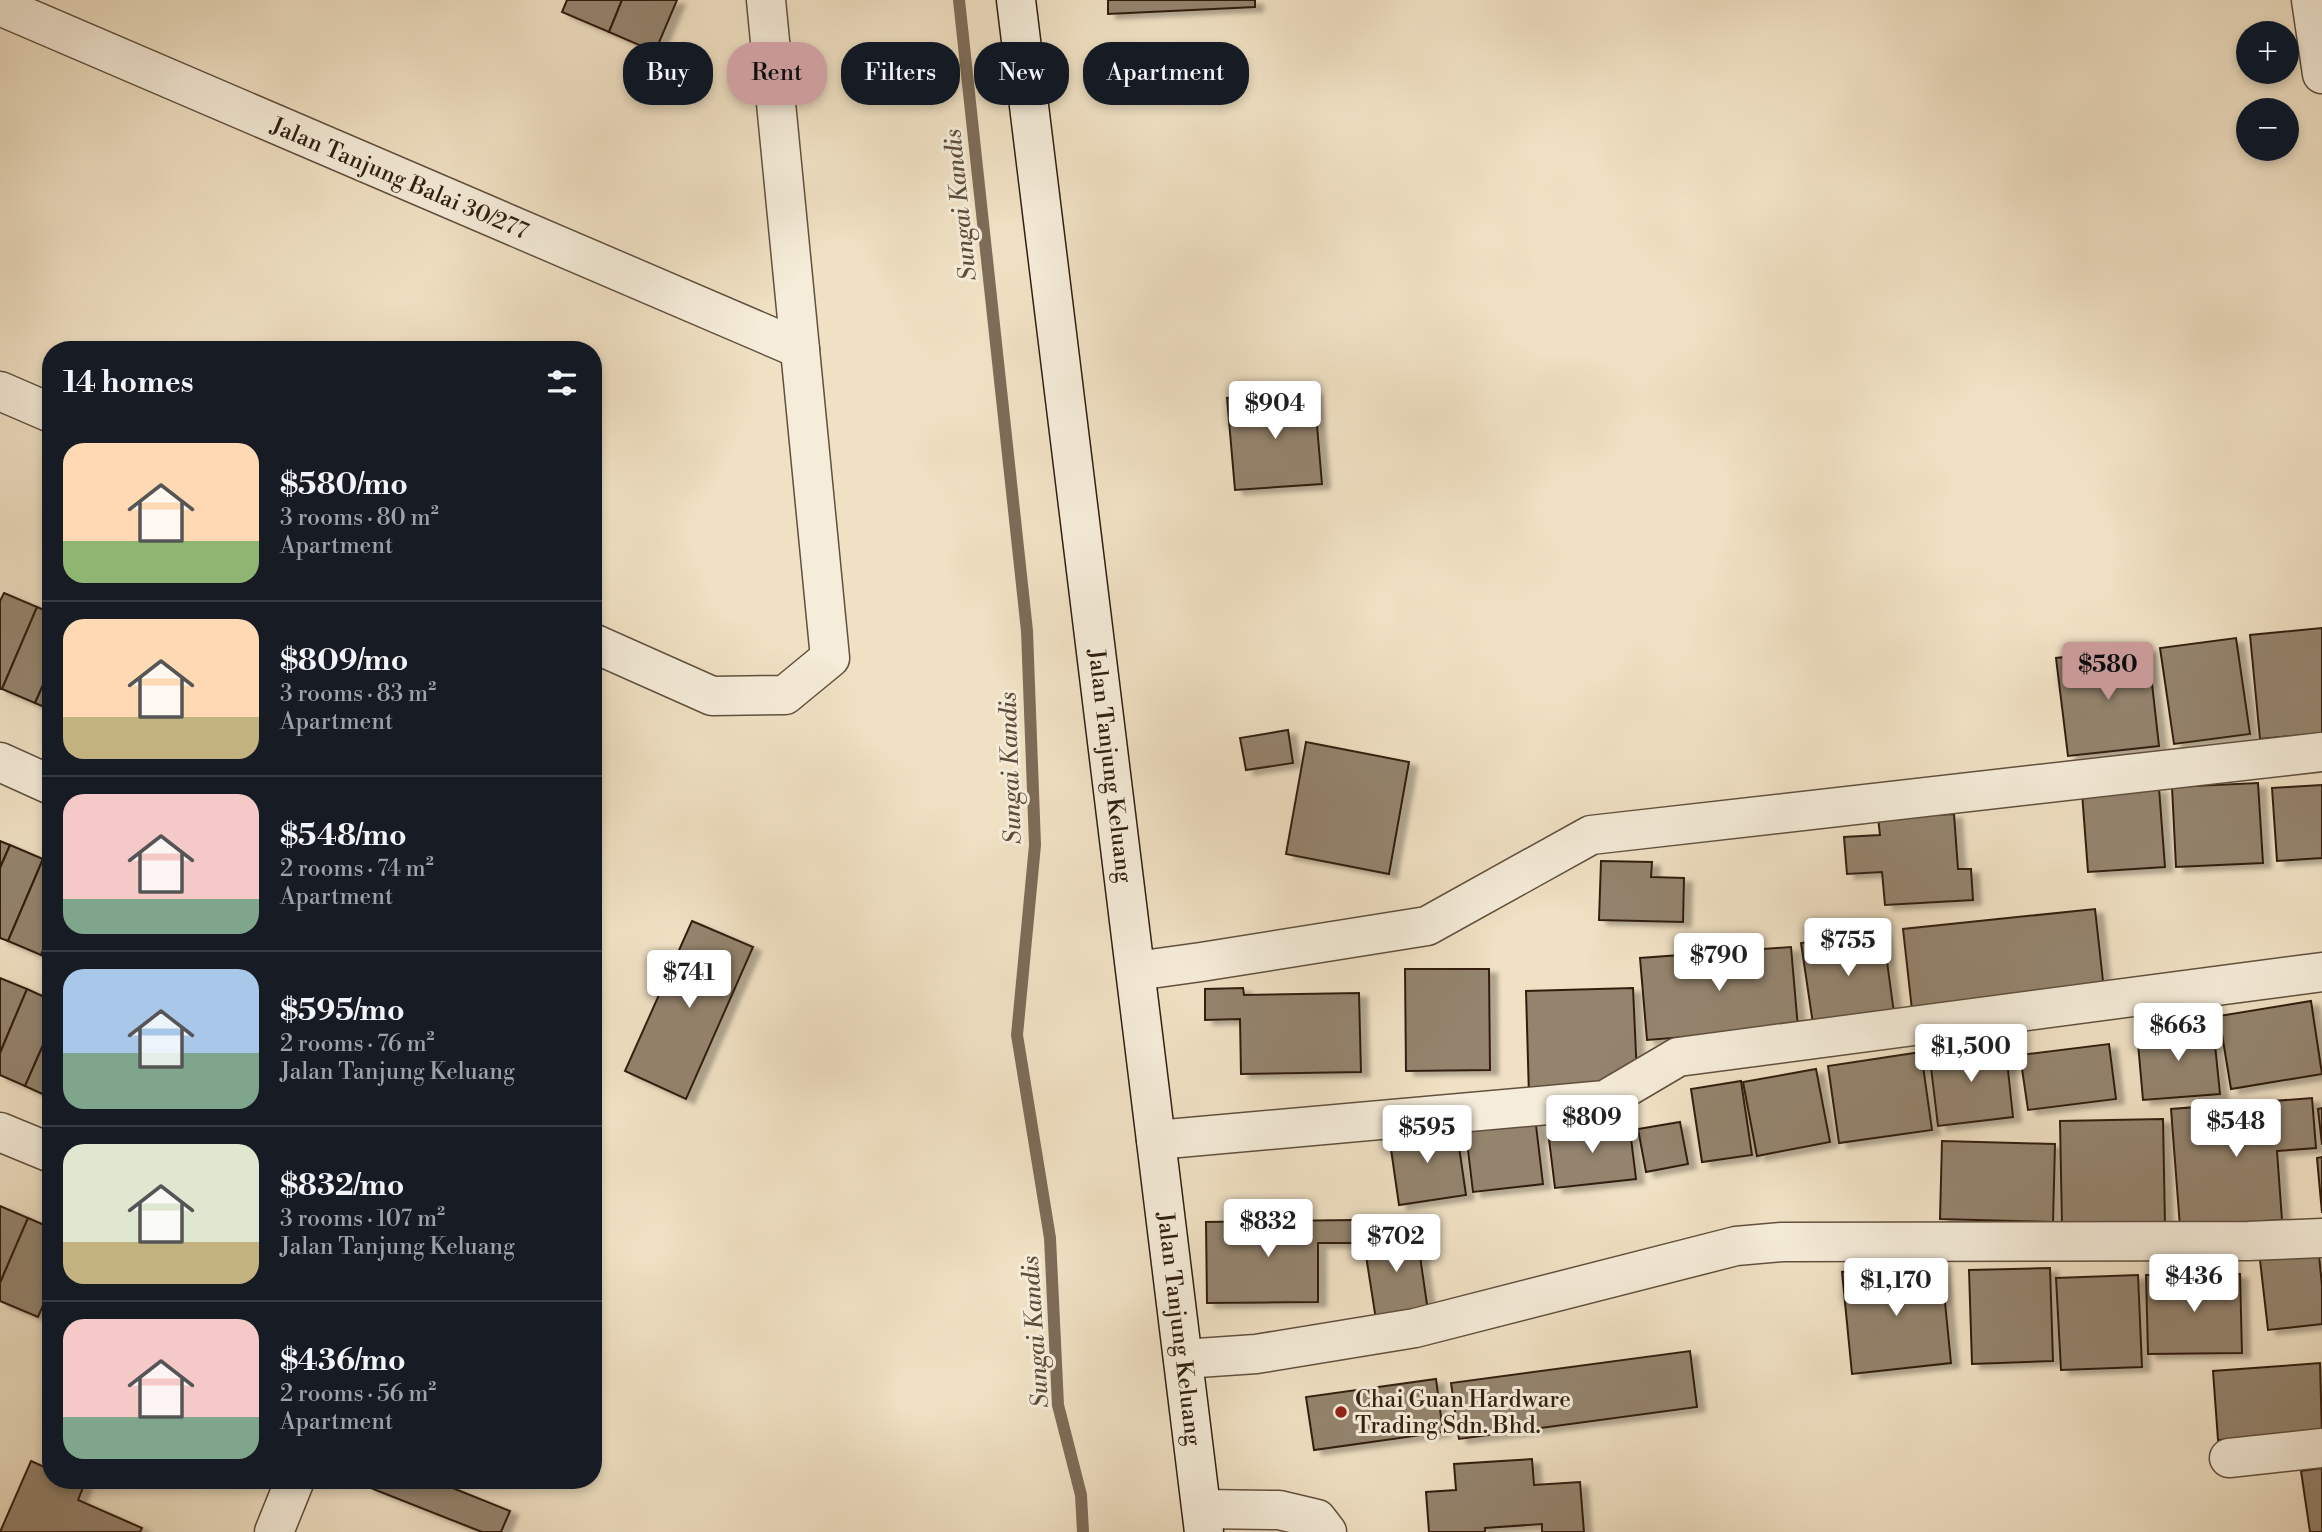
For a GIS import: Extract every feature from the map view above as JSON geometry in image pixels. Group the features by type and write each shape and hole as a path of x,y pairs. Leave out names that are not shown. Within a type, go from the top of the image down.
{"street":[{"path":"602,647 712,696 785,695 830,658 766,0"},
{"name":"Jalan Tanjung Keluang","path":"1016,0 1168,967 1171,1139 1195,1358 1203,1520"},
{"path":"2311,0 2322,74"},
{"name":"Jalan Tanjung Balai 30/277","path":"0,6 800,349"},
{"path":"0,391 42,408"},
{"path":"1168,967 1427,926 1591,835 2322,752"},
{"path":"0,762 42,781"},
{"path":"1171,1139 1605,1100 1678,1057 2322,972"},
{"path":"0,1132 42,1149"},
{"path":"1195,1358 1256,1354 1415,1328 1736,1246 1782,1242 2248,1241 2322,1238"},
{"path":"2229,1458 2322,1448"},
{"path":"274,1532 291,1489"},
{"path":"1203,1520 1279,1510 1317,1519 1327,1532"}],"building":[{"path":"567,0 622,0 609,32 562,12"},
{"path":"622,0 677,0 659,42 632,42 609,32"},
{"path":"1108,0 1255,0 1255,7 1108,14"},
{"path":"1314,391 1322,484 1235,490 1227,398"},
{"path":"4,593 37,607 0,689 0,601"},
{"path":"37,607 42,609 42,687 35,703 2,689"},
{"path":"2322,628 2322,733 2260,739 2250,635"},
{"path":"2236,638 2250,734 2174,744 2160,648"},
{"path":"2148,648 2159,746 2068,756 2056,658"},
{"path":"42,687 42,706 35,703"},
{"path":"1288,730 1293,763 1246,770 1240,738"},
{"path":"1306,742 1409,762 1389,874 1286,854"},
{"path":"2258,783 2263,863 2176,867 2172,787"},
{"path":"2322,785 2322,858 2277,861 2272,788"},
{"path":"2159,788 2165,867 2088,872 2082,793"},
{"path":"1954,814 1958,869 1971,869 1973,900 1885,905 1882,872 1847,874 1844,837 1880,835 1878,818"},
{"path":"0,841 10,845 0,868"},
{"path":"10,845 42,859 8,941 0,938 0,868"},
{"path":"42,861 42,953 41,955 8,941"},
{"path":"1601,861 1652,862 1651,877 1684,878 1683,922 1599,920"},
{"path":"2095,909 2104,990 1912,1010 1903,929"},
{"path":"692,921 753,947 686,1099 625,1071"},
{"path":"1883,932 1894,1013 1813,1024 1801,943"},
{"path":"1791,947 1798,1028 1647,1040 1640,958"},
{"path":"1405,969 1489,969 1490,1070 1406,1071"},
{"path":"0,978 27,989 0,1053"},
{"path":"1243,988 1244,995 1359,993 1361,1072 1241,1074 1240,1019 1205,1020 1205,989"},
{"path":"1633,988 1637,1076 1529,1096 1526,991"},
{"path":"27,989 42,996 42,1047 25,1086 0,1075 0,1053"},
{"path":"2311,1001 2322,1074 2231,1089 2219,1016"},
{"path":"2213,1025 2220,1094 2143,1100 2137,1032"},
{"path":"2005,1042 2013,1117 1938,1126 1929,1051"},
{"path":"2109,1044 2116,1099 2028,1110 2020,1055"},
{"path":"42,1047 42,1094 25,1086"},
{"path":"1921,1052 1932,1130 1839,1143 1828,1066"},
{"path":"1816,1069 1830,1142 1757,1156 1743,1082"},
{"path":"1741,1081 1752,1155 1702,1162 1691,1089"},
{"path":"2312,1098 2316,1148 2277,1151 2282,1220 2180,1227 2171,1109"},
{"path":"2322,1108 2322,1145 2318,1109"},
{"path":"1535,1117 1543,1184 1473,1192 1465,1125"},
{"path":"2163,1119 2165,1225 2062,1226 2060,1121"},
{"path":"1629,1122 1636,1179 1555,1188 1548,1131"},
{"path":"1680,1122 1688,1164 1646,1172 1638,1129"},
{"path":"1456,1126 1466,1195 1399,1205 1389,1135"},
{"path":"1942,1141 2055,1144 2053,1222 1940,1219"},
{"path":"2322,1157 2322,1213 2317,1158"},
{"path":"0,1206 28,1218 0,1283"},
{"path":"28,1218 42,1224 42,1308 38,1317 0,1301 0,1283"},
{"path":"1353,1220 1353,1243 1318,1243 1318,1302 1207,1303 1206,1222"},
{"path":"1415,1222 1429,1318 1377,1326 1362,1230"},
{"path":"2319,1255 2322,1324 2268,1330 2260,1260"},
{"path":"1941,1262 1951,1363 1852,1374 1842,1272"},
{"path":"2050,1268 2053,1361 1972,1364 1969,1270"},
{"path":"2240,1274 2242,1353 2148,1354 2146,1275"},
{"path":"2138,1275 2142,1367 2061,1370 2056,1278"},
{"path":"1690,1351 1697,1407 1459,1439 1451,1383"},
{"path":"2320,1363 2322,1437 2218,1440 2213,1371"},
{"path":"1436,1379 1443,1432 1314,1450 1306,1397"},
{"path":"1532,1459 1534,1485 1580,1482 1584,1532 1542,1532 1542,1524 1485,1528 1485,1532 1429,1532 1426,1492 1456,1490 1454,1464"},
{"path":"31,1461 42,1466 42,1489 82,1489 78,1500 142,1528 140,1532 0,1532"},
{"path":"2322,1468 2322,1532 2310,1532 2301,1471"},
{"path":"373,1489 455,1489 510,1511 501,1532 482,1532"}],"waterway":[{"name":"Sungai Kandis","path":"959,0 1027,631 1035,845 1017,1035 1050,1238 1058,1405 1081,1495 1083,1532"}],"place":[{"name":"Chai Guan Hardware Trading Sdn. Bhd.","path":"1341,1412"}]}
